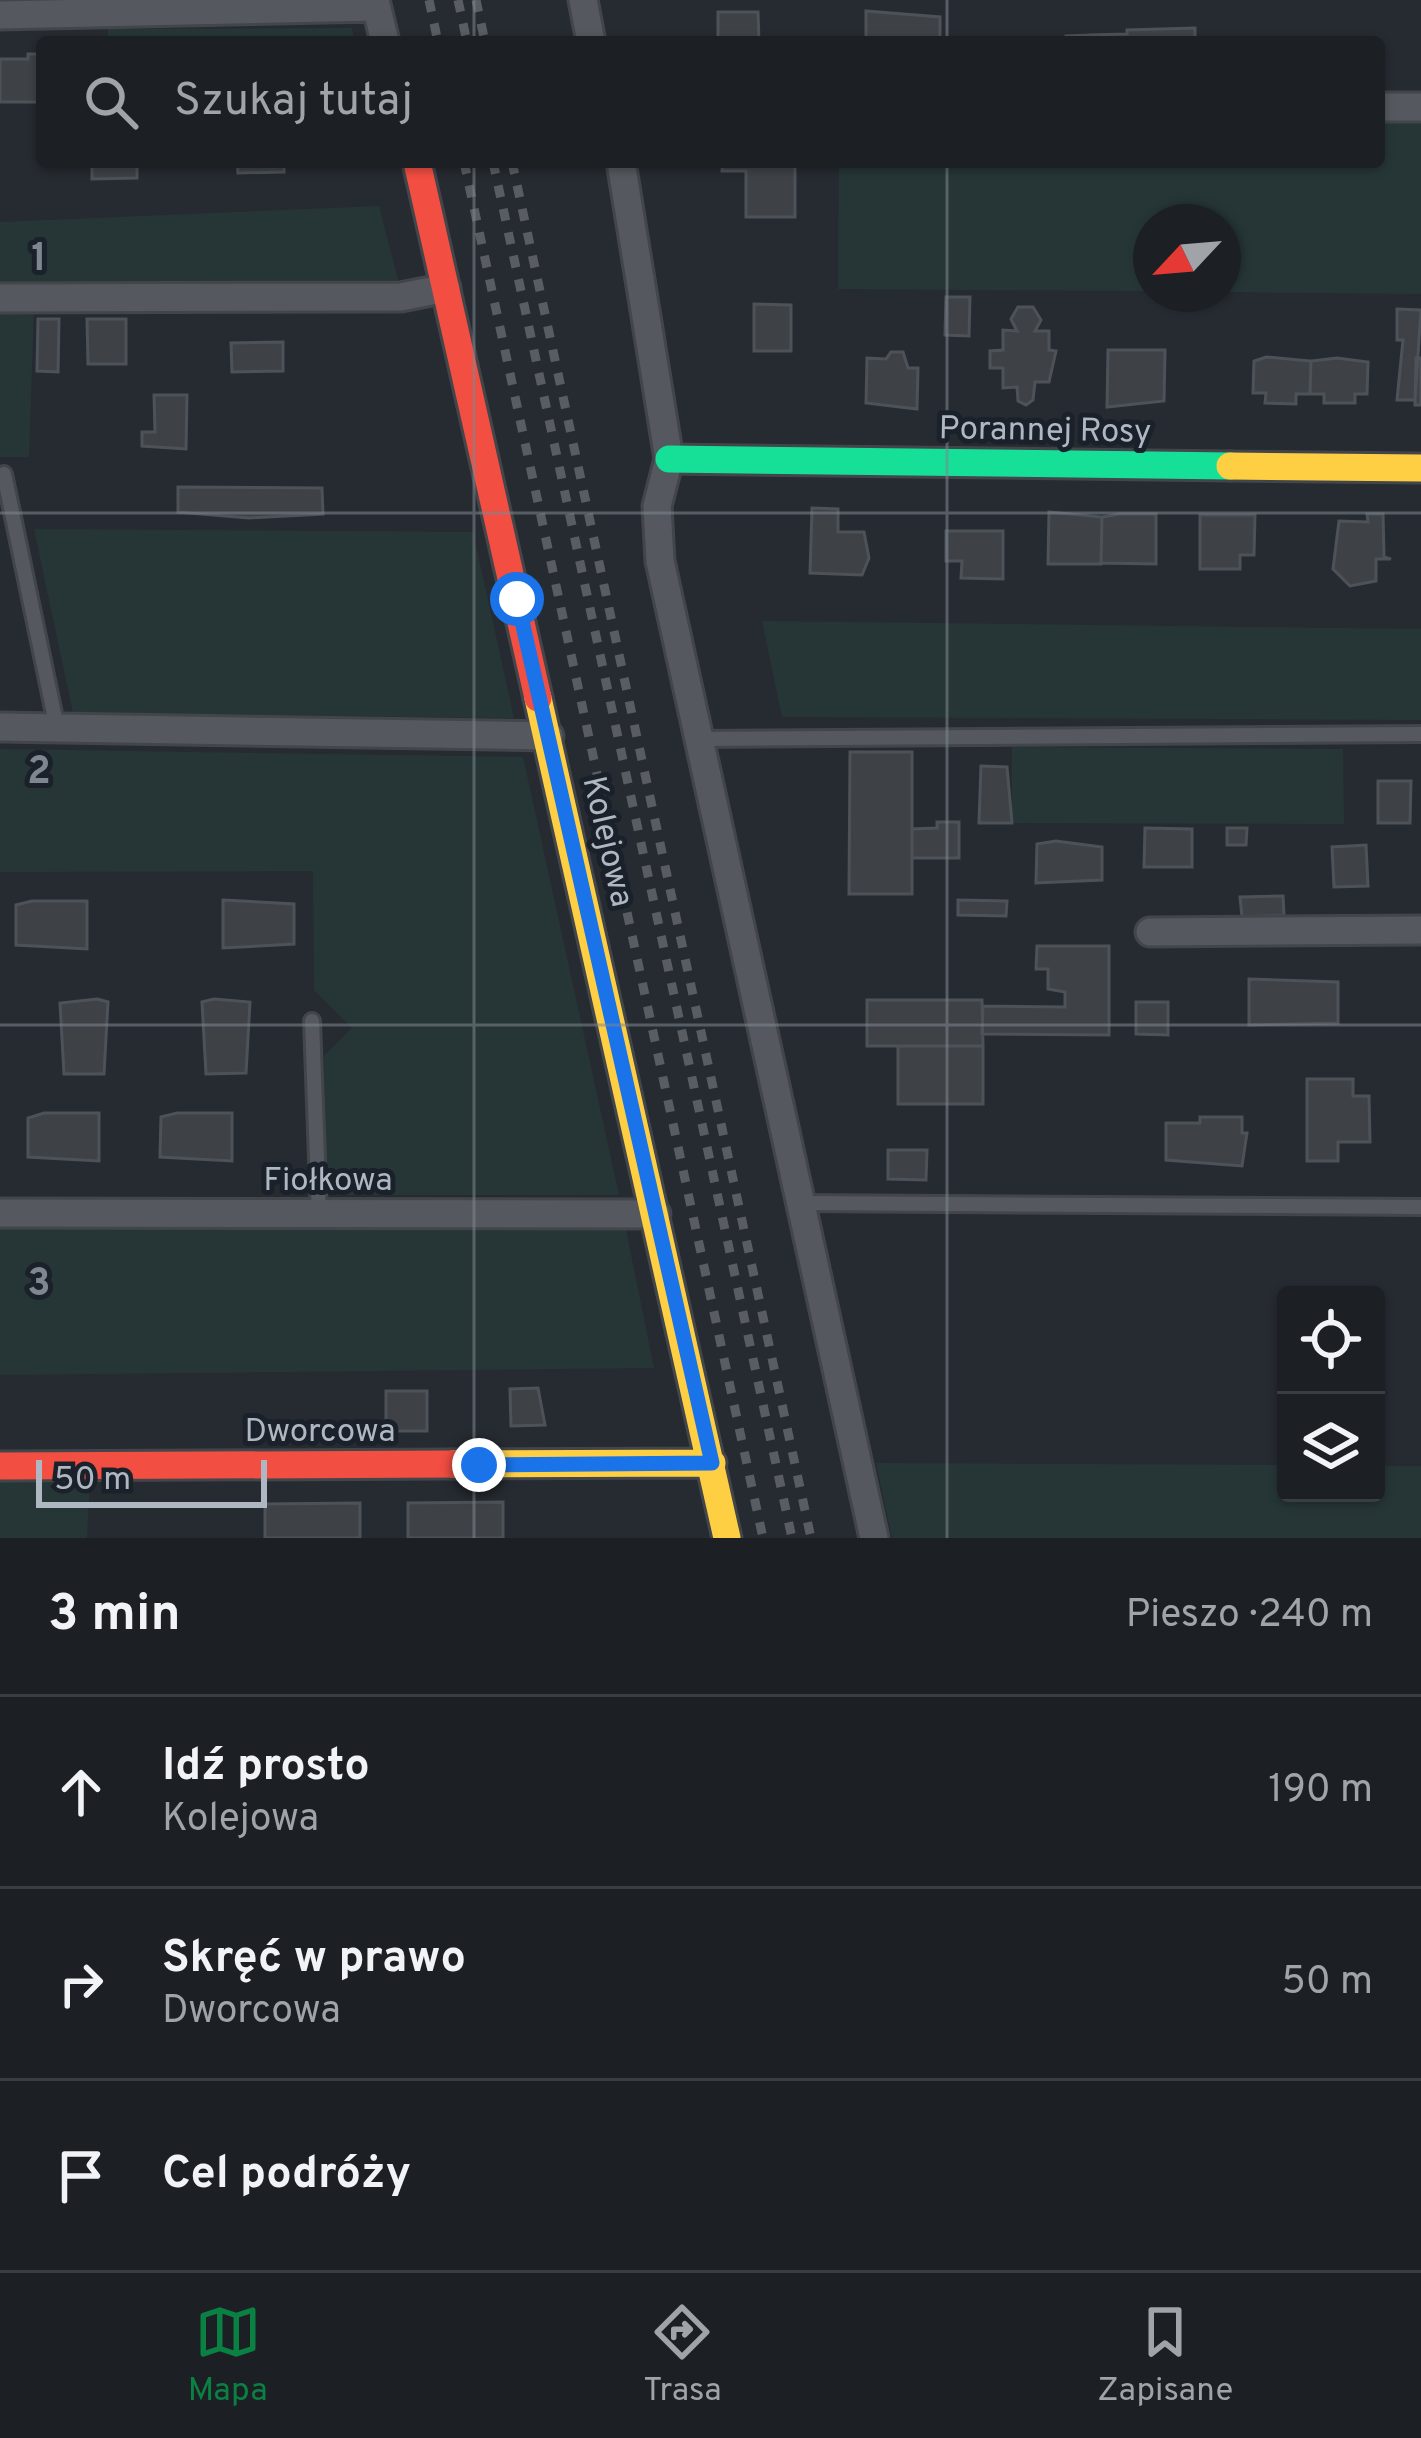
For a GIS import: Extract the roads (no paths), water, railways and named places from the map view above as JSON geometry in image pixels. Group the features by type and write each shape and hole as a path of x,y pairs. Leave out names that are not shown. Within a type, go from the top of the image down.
{"street":[{"path":"583,0 590,36"},
{"path":"12,10 375,3 383,36"},
{"path":"1385,107 1421,107"},
{"name":"Kolejowa","path":"417,168 727,1538"},
{"path":"622,168 669,459 660,482 656,529 874,1538"},
{"path":"0,298 401,297 446,288"},
{"name":"Porannej Rosy","path":"669,459 1421,468"},
{"path":"0,728 549,736"},
{"path":"1150,932 1421,930"},
{"name":"Fiołkowa","path":"0,1213 656,1214"},
{"name":"Dworcowa","path":"0,1466 712,1463"}],"lane":[{"path":"4,474 57,728"},
{"path":"698,739 1421,734"},
{"path":"312,1021 320,1215"},
{"path":"798,1203 1421,1207"}],"railway":[{"path":"429,0 437,36"},
{"path":"458,0 466,36"},
{"path":"476,0 484,36"},
{"path":"465,168 763,1538"},
{"path":"494,168 792,1538"},
{"path":"513,168 811,1538"}]}
